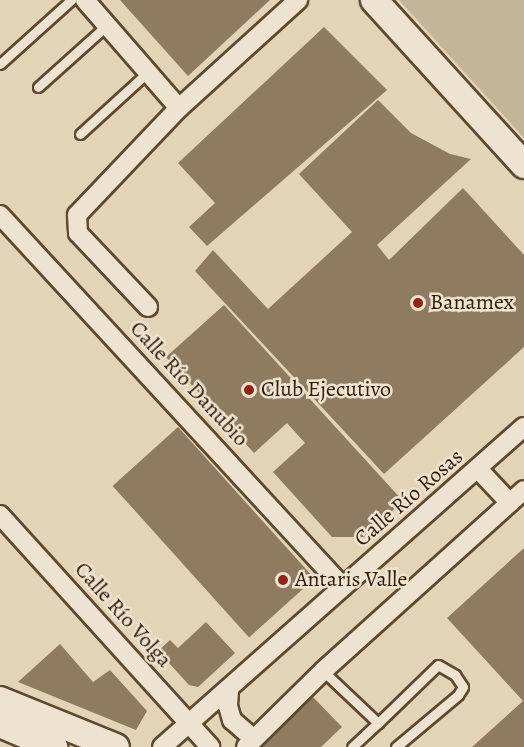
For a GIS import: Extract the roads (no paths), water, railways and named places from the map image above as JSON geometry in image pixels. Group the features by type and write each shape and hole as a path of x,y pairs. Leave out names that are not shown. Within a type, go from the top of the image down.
{"main road":[{"path":"374,0 524,165"},
{"path":"0,700 116,747"},
{"path":"0,724 43,744"}],"street":[{"path":"85,0 180,108"},
{"path":"148,307 78,233 75,222 87,203 180,108 298,0"},
{"name":"Calle Río Danubio","path":"0,215 343,587"},
{"name":"Calle Río Rosas","path":"162,747 230,690 343,587 479,470 524,427"},
{"path":"479,470 510,503"},
{"path":"230,690 228,706 232,720 249,742 323,671 524,490"},
{"name":"Calle Río Volga","path":"0,514 210,747"}],"lane":[{"path":"0,64 72,0"},
{"path":"38,87 107,25"},
{"path":"80,134 148,72"},
{"path":"352,747 438,665 447,667 462,684 458,695 396,747"},
{"path":"323,671 378,723"}],"place":[{"name":"Banamex","path":"418,303"},
{"name":"Club Ejecutivo","path":"249,390"},
{"name":"Antaris Valle","path":"283,580"}]}
